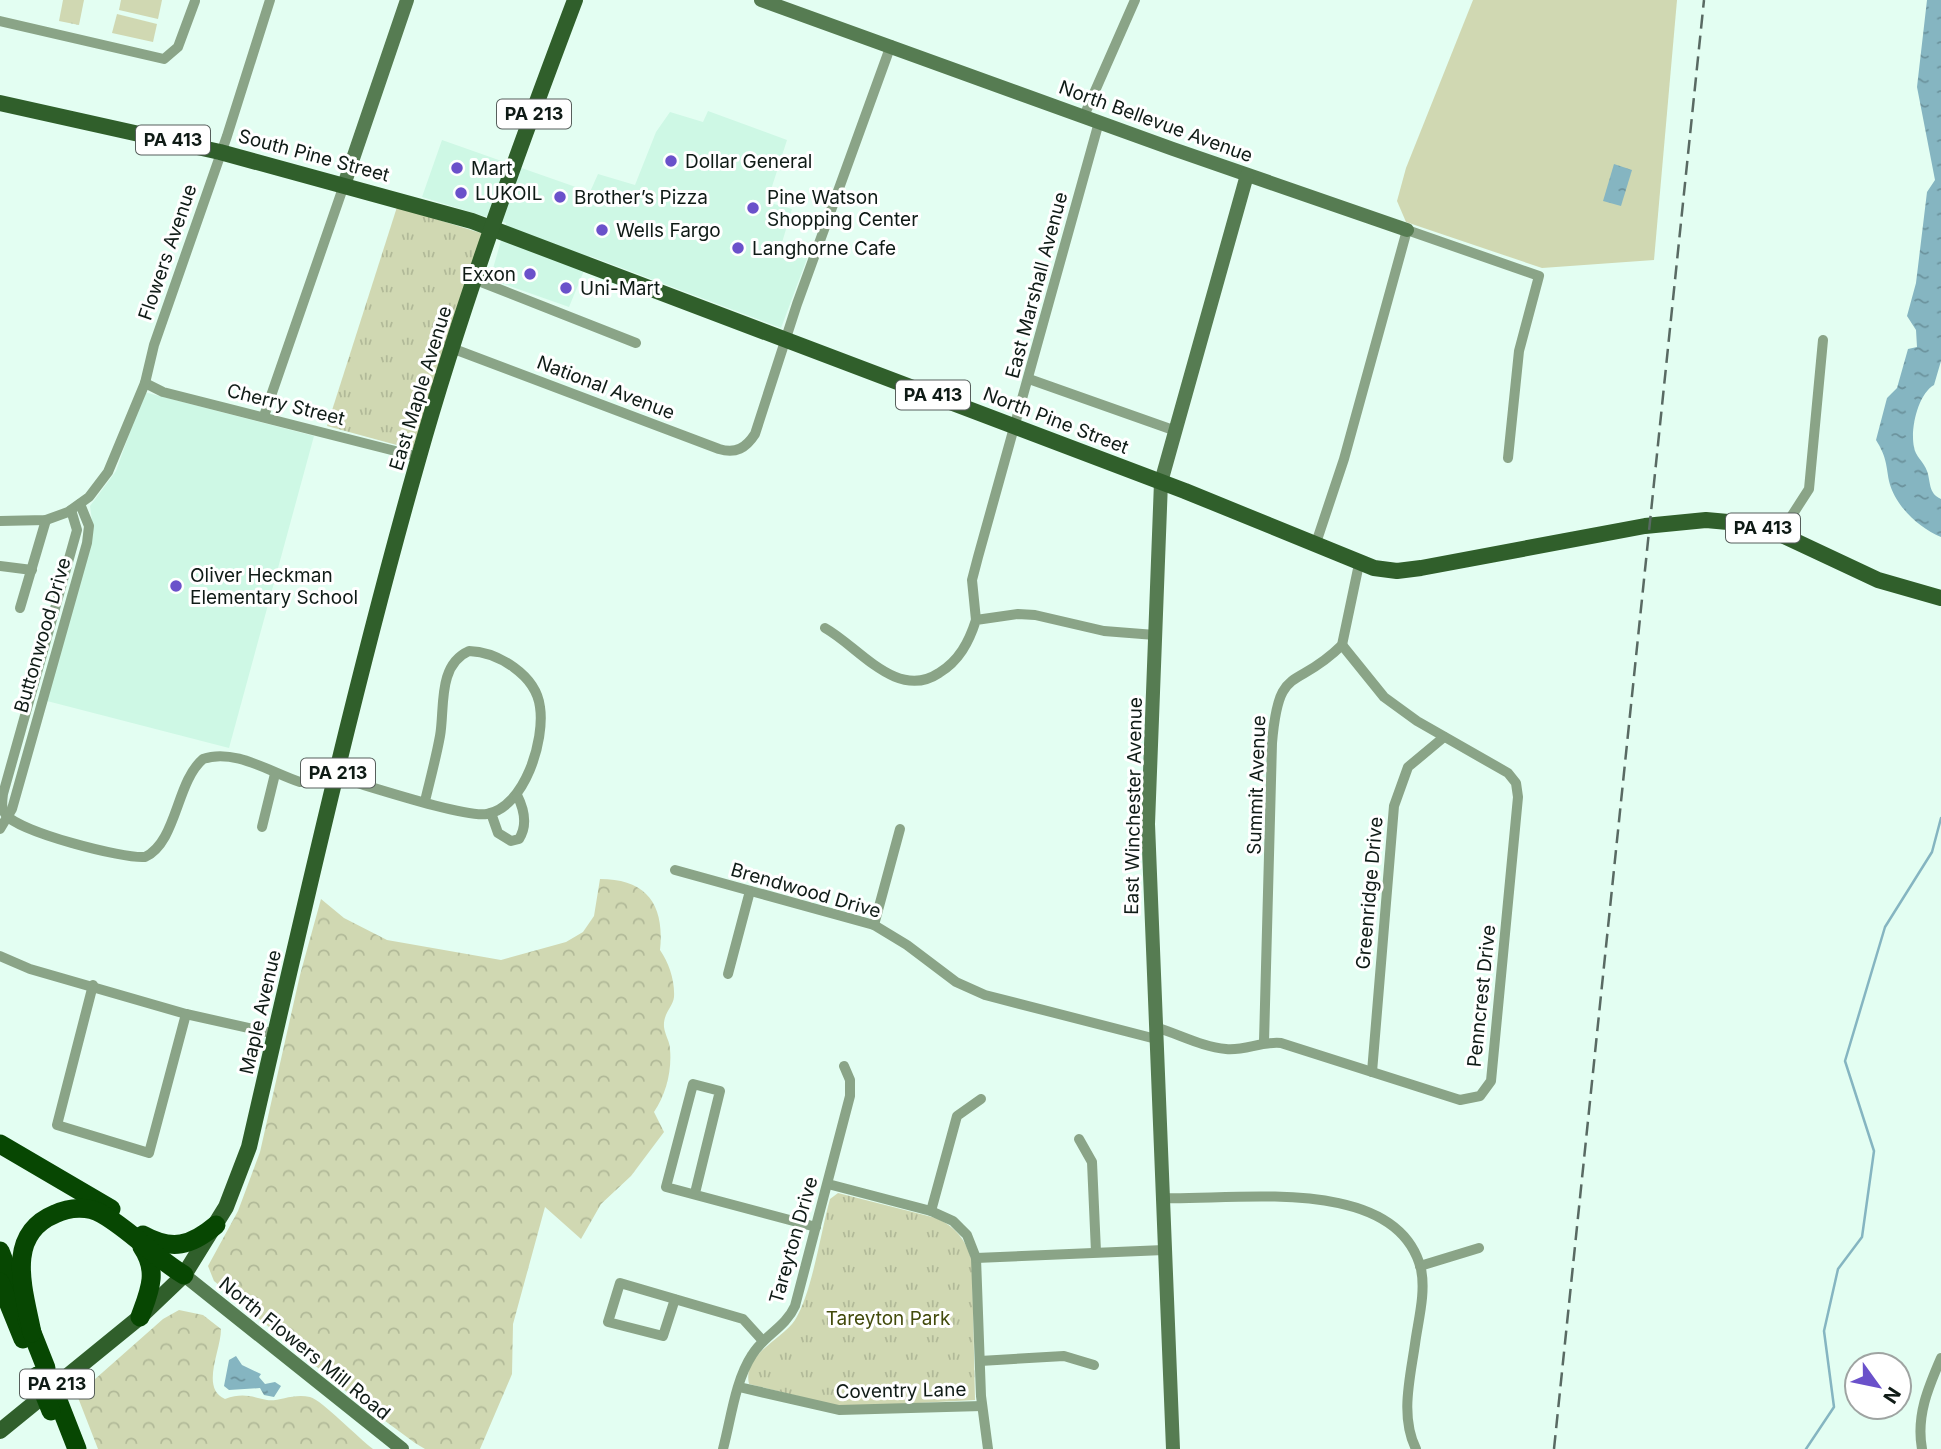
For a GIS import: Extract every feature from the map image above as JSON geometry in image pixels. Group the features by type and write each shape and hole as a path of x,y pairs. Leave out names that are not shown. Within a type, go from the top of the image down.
{"highway":[{"path":"0,1144 99,1202 184,1275"},
{"path":"41,1372 20,1264 24,1243 37,1225 66,1209 88,1209 103,1214 140,1238 163,1245 181,1246 201,1237 216,1225"},
{"path":"140,1238 152,1271 140,1317"},
{"path":"0,1251 32,1333"},
{"path":"0,1281 55,1407 77,1449"},
{"path":"55,1407 65,1449"}],"main road":[{"name":"East Maple Avenue","path":"404,512 419,457 493,228 575,0"},
{"name":"South Pine Street","path":"0,103 220,152 493,228"},
{"name":"North Pine Street","path":"493,228 1161,482 1359,564 1397,571 1684,520 1745,523 1780,534"},
{"name":"Maple Avenue","path":"0,1431 140,1317 184,1275 235,1189 249,1147 337,777 404,512"},
{"name":"PA 413","path":"1780,534 1878,580 1941,598"}],"street":[{"name":"Flowers Avenue","path":"46,520 80,504 108,472 145,383 154,345 270,0"},
{"path":"264,416 407,0"},
{"name":"North Bellevue Avenue","path":"761,0 1247,175 1539,276 1519,351 1508,458"},
{"path":"1084,116 1135,0"},
{"path":"0,22 164,59 178,47 195,1"},
{"path":"785,339 891,46"},
{"name":"East Marshall Avenue","path":"976,620 972,580 1099,122"},
{"name":"East Winchester Avenue","path":"1172,1449 1148,824 1161,482 1247,175"},
{"path":"1315,546 1344,458 1407,230"},
{"path":"476,280 636,343"},
{"name":"National Avenue","path":"454,349 730,451 745,447 755,434 785,339"},
{"path":"1780,534 1810,489 1823,340"},
{"path":"1028,379 1176,431"},
{"name":"Cherry Street","path":"145,383 163,392 419,457"},
{"name":"Buttonwood Drive","path":"0,829 12,809 87,543 89,526 80,504"},
{"name":"Buttonwood Drive","path":"7,816 2,807 3,794 77,530 71,510"},
{"path":"0,521 46,520 20,608"},
{"path":"1342,645 1359,564"},
{"path":"0,566 32,570"},
{"path":"825,628 894,677 916,682 933,677 952,663 965,646 976,620 1018,614 1035,615 1095,629 1155,635"},
{"name":"Penncrest Drive","path":"1156,1033 1226,1049 1240,1049 1264,1042 1298,1047 1460,1100 1480,1096 1490,1081 1518,790 1513,778 1502,769 1444,737 1384,696 1342,645"},
{"name":"Summit Avenue","path":"1264,1042 1272,743 1277,702 1289,682 1342,645"},
{"path":"337,777 425,801 477,814 491,813 517,795 529,770 537,738 540,707 537,697 526,678 510,665 485,654 469,651 456,660 444,688 440,735 425,801"},
{"name":"Greenridge Drive","path":"1372,1072 1394,806 1408,767 1421,753 1444,737"},
{"path":"7,816 23,827 48,836 129,857 145,857 160,844 185,788 203,760 221,755 300,782"},
{"path":"262,827 275,774"},
{"path":"491,813 498,833 511,841 519,839 523,832 524,816 517,795"},
{"path":"874,925 900,829"},
{"name":"Brendwood Drive","path":"675,870 874,925 907,945 956,982 985,995 1156,1033"},
{"path":"728,974 750,891"},
{"path":"0,956 30,969 186,1014 276,1034"},
{"path":"93,985 57,1125 149,1153 186,1014"},
{"name":"Tareyton Drive","path":"723,1449 747,1362 763,1341 790,1316 817,1227 850,1096 850,1080 844,1066"},
{"path":"695,1194 720,1091 693,1084 666,1187 817,1227"},
{"path":"931,1211 957,1116 981,1099"},
{"path":"1079,1139 1092,1162 1096,1252"},
{"path":"828,1184 931,1211 963,1230 976,1258 982,1406 988,1449"},
{"path":"1161,1198 1304,1198 1364,1211 1387,1221 1402,1233 1420,1266 1420,1304 1406,1419 1416,1449"},
{"path":"1420,1266 1479,1248"},
{"path":"976,1258 1164,1250"},
{"name":"North Flowers Mill Road","path":"184,1275 402,1449"},
{"path":"675,1299 663,1336 608,1322 620,1283 675,1299 743,1319 763,1341"},
{"path":"980,1360 1063,1356 1094,1365"},
{"path":"1922,1449 1920,1430 1925,1397 1941,1358"},
{"name":"Coventry Lane","path":"739,1387 839,1410 982,1406"}],"shaded area":[{"path":"708,111 787,140 767,202 792,209 781,246 808,256 781,328 590,256 569,307 490,279 506,223 422,197 442,140 590,192 598,174 635,185 656,132 670,112 703,122"},
{"name":"Oliver Heckman Elementary School","path":"144,392 314,436 229,748 47,701 93,528 90,506 116,471"}],"green space":[{"path":"63,0 84,0 79,25 59,21"},
{"path":"121,0 162,0 158,19 119,10"},
{"path":"1473,0 1677,0 1654,260 1542,268 1406,222 1397,201 1406,168"},
{"path":"117,14 157,24 153,42 112,33"},
{"path":"397,207 484,234 415,450 327,426"},
{"path":"600,879 616,880 641,889 655,907 659,920 660,950 674,985 673,1001 664,1022 670,1046 669,1074 662,1098 654,1112 664,1132 631,1176 601,1204 581,1239 545,1207 513,1324 512,1374 480,1449 425,1449 354,1398 214,1281 208,1266 238,1211 260,1152 300,975 321,899 344,918 387,940 501,960 566,942 583,932 594,916"},
{"name":"Tareyton Park","path":"838,1193 936,1218 955,1230 967,1247 972,1261 975,1400 842,1407 749,1384 751,1364 764,1348 789,1327 801,1308 830,1199"},
{"path":"179,1310 203,1315 221,1329 213,1378 218,1394 225,1399 241,1396 267,1400 310,1397 323,1405 373,1449 98,1449 77,1395 163,1319"}],"water":[{"path":"1927,0 1941,0 1941,361 1934,385 1920,404 1914,422 1913,440 1915,450 1926,468 1932,490 1941,499 1941,537 1916,522 1902,507 1892,490 1884,455 1876,440 1887,398 1897,388 1908,349 1917,347 1916,330 1907,316 1916,283 1927,192 1935,180 1917,87"},
{"path":"1614,164 1632,170 1621,206 1603,201"},
{"path":"236,1356 242,1365 261,1374 259,1377 265,1384 275,1382 281,1386 274,1397 264,1395 260,1388 229,1390 224,1386 229,1360"}],"waterway":[{"path":"1806,1449 1834,1407 1824,1331 1838,1269 1862,1237 1874,1151 1845,1061 1885,927 1932,852 1941,818"}],"railway":[{"path":"1554,1449 1704,0"}],"place":[{"name":"Dollar General","path":"671,161"},
{"name":"Mart","path":"457,168"},
{"name":"LUKOIL","path":"461,193"},
{"name":"Brother’s Pizza","path":"560,197"},
{"name":"Pine Watson Shopping Center","path":"753,208"},
{"name":"Wells Fargo","path":"602,230"},
{"name":"Langhorne Cafe","path":"738,248"},
{"name":"Exxon","path":"530,274"},
{"name":"Uni-Mart","path":"566,288"},
{"name":"Oliver Heckman Elementary School","path":"176,586"}]}
